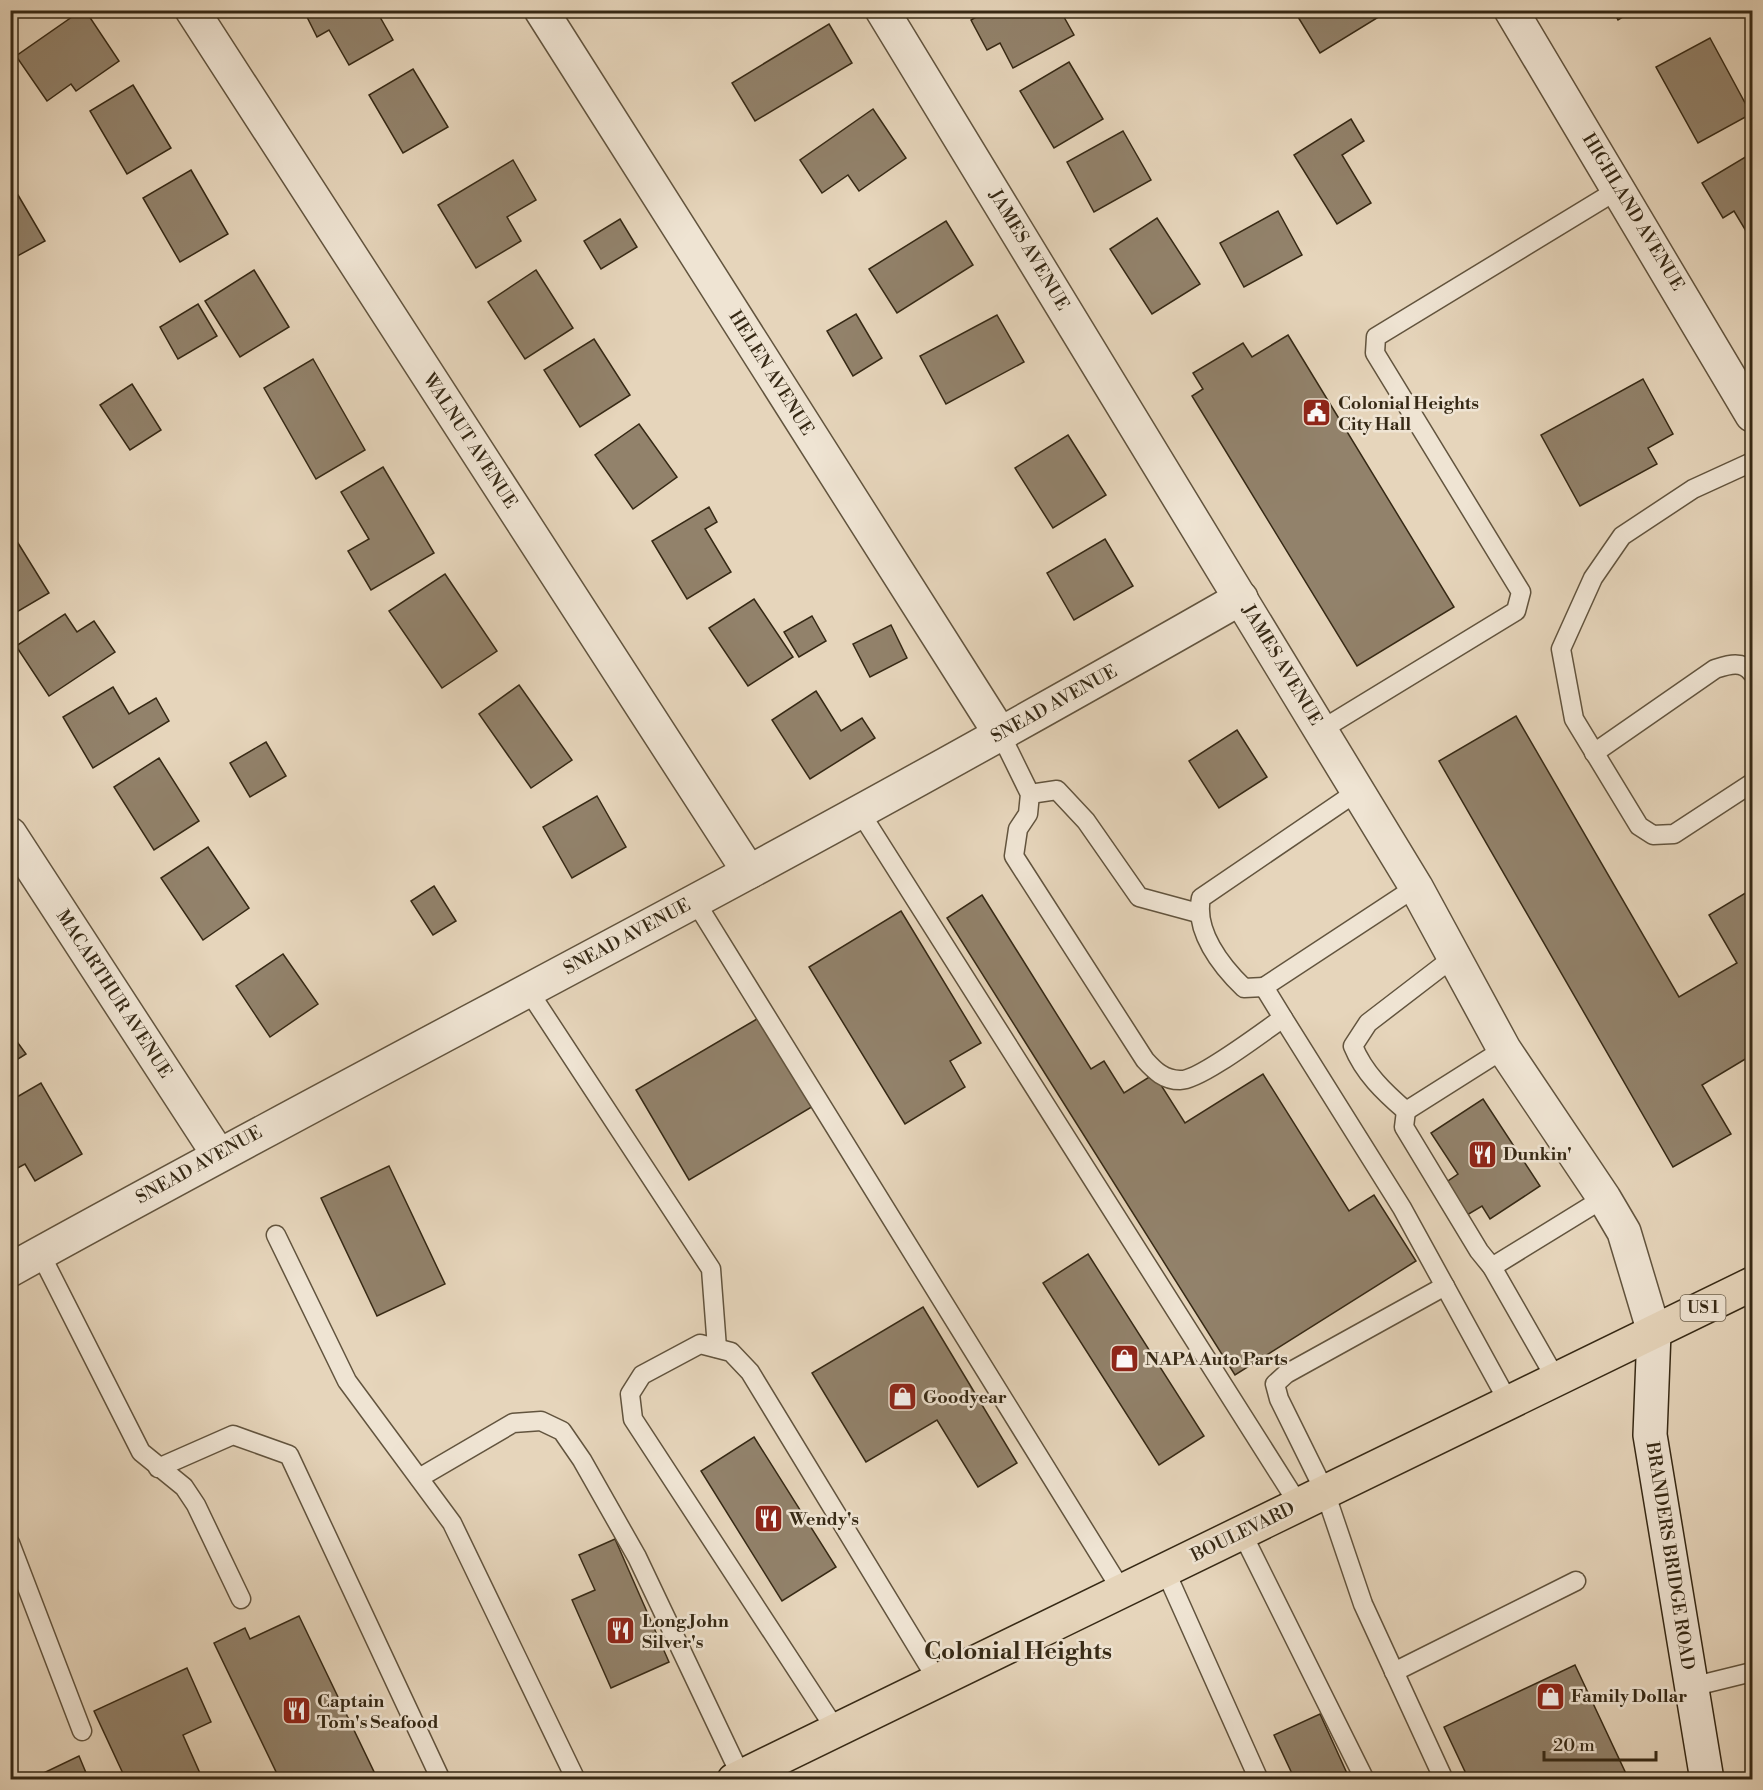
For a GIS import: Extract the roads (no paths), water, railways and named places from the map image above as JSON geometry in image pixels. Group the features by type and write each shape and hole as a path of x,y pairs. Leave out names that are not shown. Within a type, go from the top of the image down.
{"main road":[{"name":"BOULEVARD","path":"737,1778 1752,1284"}],"street":[{"name":"WALNUT AVENUE","path":"192,10 749,872"},
{"name":"HELEN AVENUE","path":"541,10 1001,735"},
{"name":"JAMES AVENUE","path":"882,10 1416,887 1504,1049 1604,1198 1624,1232 1654,1332"},
{"name":"HIGHLAND AVENUE","path":"1511,10 1752,415"},
{"name":"SNEAD AVENUE","path":"10,1270 218,1154 860,812 1242,598"},
{"name":"MACARTHUR AVENUE","path":"10,834 218,1154"},
{"name":"BRANDERS BRIDGE ROAD","path":"1654,1332 1650,1435 1707,1779"}],"lane":[{"path":"1321,730 1516,611 1521,592 1376,353 1376,337 1619,189"},
{"path":"1752,462 1693,489 1622,536 1593,578 1561,649 1574,719 1639,826 1653,836 1674,834 1752,783"},
{"path":"1594,753 1715,669 1733,663 1750,669 1752,673"},
{"path":"1001,735 1030,794 1028,814 1018,829 1014,856 1144,1060 1159,1075 1181,1080 1213,1065 1283,1018"},
{"path":"1030,794 1057,790 1086,821 1140,897 1198,913"},
{"path":"1358,791 1201,898 1198,913 1203,930 1228,974 1244,988 1264,987 1416,887"},
{"path":"860,812 1312,1498"},
{"path":"694,901 1122,1591"},
{"path":"1406,1111 1375,1082 1358,1059 1353,1046 1368,1023 1454,957"},
{"path":"1264,987 1402,1208 1509,1403"},
{"path":"528,990 711,1269 717,1348"},
{"path":"1406,1111 1504,1049"},
{"path":"1406,1111 1404,1127 1479,1251 1492,1267 1556,1379"},
{"path":"1492,1267 1604,1198"},
{"path":"276,1235 347,1381 452,1523 576,1779"},
{"path":"40,1253 141,1452 184,1487 196,1505 241,1599"},
{"path":"1444,1779 1312,1498 1275,1384 1286,1374 1445,1286"},
{"path":"836,1730 633,1419 630,1394 642,1376 700,1344 731,1352 750,1372 938,1680"},
{"path":"419,1478 513,1423 541,1421 562,1431 582,1460 637,1557 737,1778"},
{"path":"158,1468 233,1435 289,1455 441,1779"},
{"path":"1242,1533 1365,1779"},
{"path":"10,1543 82,1731"},
{"path":"1165,1570 1259,1779"},
{"path":"1394,1672 1576,1581"},
{"path":"1691,1686 1752,1672"}],"place":[{"name":"Colonial Heights City Hall","path":"1317,413"},
{"name":"Dunkin'","path":"1482,1154"},
{"name":"NAPA Auto Parts","path":"1124,1359"},
{"name":"Goodyear","path":"902,1397"},
{"name":"Wendy's","path":"768,1519"},
{"name":"Long John Silver's","path":"621,1631"},
{"name":"Family Dollar","path":"1550,1696"},
{"name":"Captain Tom's Seafood","path":"296,1711"}],"district":[{"name":"Colonial Heights","path":"1018,1652"}]}
